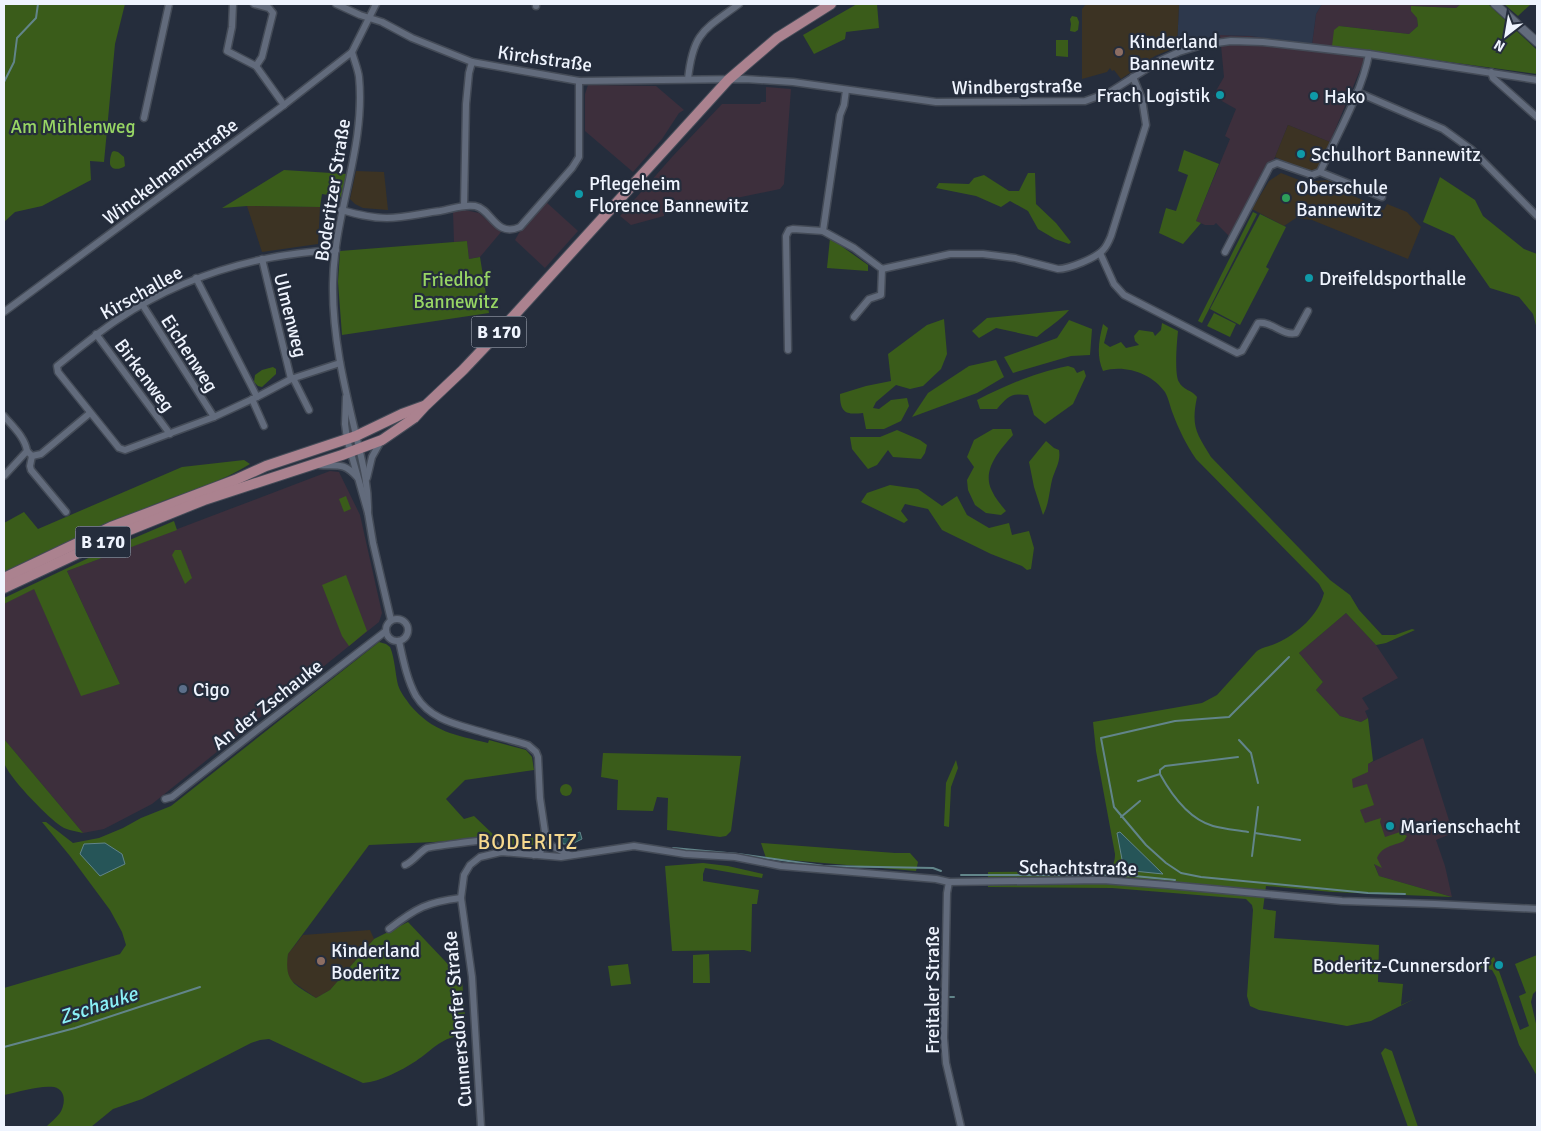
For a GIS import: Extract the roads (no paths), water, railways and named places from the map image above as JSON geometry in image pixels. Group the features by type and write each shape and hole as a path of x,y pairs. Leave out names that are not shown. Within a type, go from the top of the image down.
{"main road":[{"name":"B 170","path":"4,588 117,535 204,500 382,440 414,418 452,382 493,338 728,80 777,38 831,4"},
{"name":"B 170","path":"4,578 111,527 235,480 266,466 352,438 402,414 425,406"}],"street":[{"path":"144,118 169,4"},
{"path":"233,4 232,27 227,51 256,66 284,104"},
{"path":"254,4 269,8 273,13 262,57 256,66"},
{"name":"Kirchstraße","path":"336,4 472,62 579,81 728,80"},
{"path":"352,52 376,4"},
{"path":"688,79 692,50 700,35 739,4"},
{"path":"1495,4 1537,42"},
{"name":"Windbergstraße","path":"728,80 793,82 936,102 1085,101 1110,92 1159,61 1179,52 1218,42 1263,42 1369,54 1536,79"},
{"name":"Winckelmannstraße","path":"4,312 352,52"},
{"name":"Boderitzer Straße","path":"352,52 359,76 360,107 353,158 341,210 332,282 333,312 340,363 350,404 352,438 366,479 368,513"},
{"path":"1320,172 1357,92 1367,66 1369,54"},
{"path":"464,206 466,104 472,62"},
{"path":"1491,72 1493,78 1537,117"},
{"path":"788,350 786,236 789,230 823,231 854,248 882,269 950,254 1015,258 1058,269 1066,269 1100,253 1108,245 1146,125 1142,99 1133,77"},
{"path":"341,210 362,216 387,218 450,210 464,206 477,206 504,230 513,230 520,227 572,168 579,157 579,81"},
{"path":"823,231 840,115 844,105 846,90"},
{"path":"1357,92 1443,129 1472,150 1537,216"},
{"path":"1225,252 1270,166 1277,163 1312,175 1320,172 1382,197"},
{"name":"Kirschallee","path":"90,413 58,372 57,366 96,334 158,295 196,278 225,268 262,259 336,250"},
{"path":"1100,253 1114,284 1124,295 1237,353 1242,351 1258,323 1264,322 1290,335 1296,333 1308,310"},
{"name":"Ulmenweg","path":"262,259 292,378 309,410"},
{"path":"854,317 869,299 881,295 882,269"},
{"path":"196,278 255,398 264,426"},
{"name":"Eichenweg","path":"142,304 214,417"},
{"name":"Birkenweg","path":"96,334 170,434"},
{"path":"4,476 29,453 41,454 90,413 119,448 125,450 214,417 292,378 340,363"},
{"path":"4,416 23,439 29,453 31,470 66,512"},
{"name":"Boderitzer Straße","path":"366,479 372,457 382,440"},
{"name":"Boderitzer Straße","path":"355,450 358,478 368,513 392,620"},
{"path":"310,465 340,465 350,469 358,478"},
{"path":"400,619 407,625 406,637 398,641 391,639 386,632 388,623 392,620 400,619"},
{"name":"An der Zschauke","path":"166,799 172,797 386,632"},
{"path":"398,641 415,695 433,715 456,724 528,745 538,757 540,798 546,839 540,852 534,855"},
{"path":"546,839 552,846 570,855"},
{"path":"405,865 426,848 486,840 496,845 501,852"},
{"name":"Schachtstraße","path":"501,852 553,858 570,855 577,856 634,846 685,854 735,857 781,866 927,878 949,882 1103,880 1168,884 1346,901 1537,909"},
{"name":"Cunnersdorfer Straße","path":"481,1127 472,977 461,898 464,875 470,865 480,857 501,852"},
{"name":"Freitaler Straße","path":"949,882 947,893 944,1038 948,1070 961,1127"},
{"path":"389,929 411,912 424,905 437,901 461,898"}],"waterway":[{"path":"4,82 14,62 17,38 36,18 38,4"},
{"path":"1289,657 1229,717 1175,721 1101,738 1114,807 1146,845 1166,863 1181,873 1201,877 1368,893 1405,894"},
{"path":"1239,740 1251,753 1258,783"},
{"path":"1160,774 1160,770 1165,766 1238,757"},
{"path":"1160,774 1175,797 1196,818 1213,826 1248,832"},
{"path":"1138,781 1160,774"},
{"path":"1121,817 1140,801"},
{"path":"1252,856 1258,807"},
{"path":"1255,833 1300,840"},
{"path":"673,848 738,854 824,866 933,868 941,871"},
{"path":"961,875 1118,875"},
{"path":"1124,875 1175,880"},
{"name":"Zschauke","path":"4,1047 75,1028 200,987"}],"place":[{"name":"Kinderland Bannewitz","path":"1119,52"},
{"name":"Frach Logistik","path":"1220,95"},
{"name":"Hako","path":"1314,96"},
{"name":"Schulhort Bannewitz","path":"1301,154"},
{"name":"Pflegeheim Florence Bannewitz","path":"579,194"},
{"name":"Oberschule Bannewitz","path":"1286,198"},
{"name":"Dreifeldsporthalle","path":"1309,278"},
{"name":"Cigo","path":"183,689"},
{"name":"Marienschacht","path":"1390,826"},
{"name":"Kinderland Boderitz","path":"321,961"},
{"name":"Boderitz-Cunnersdorf","path":"1499,965"}],"district":[{"name":"BODERITZ","path":"528,842"}],"park label":[{"name":"Am Mühlenweg","path":"73,126"},
{"name":"Friedhof Bannewitz","path":"456,290"}]}
